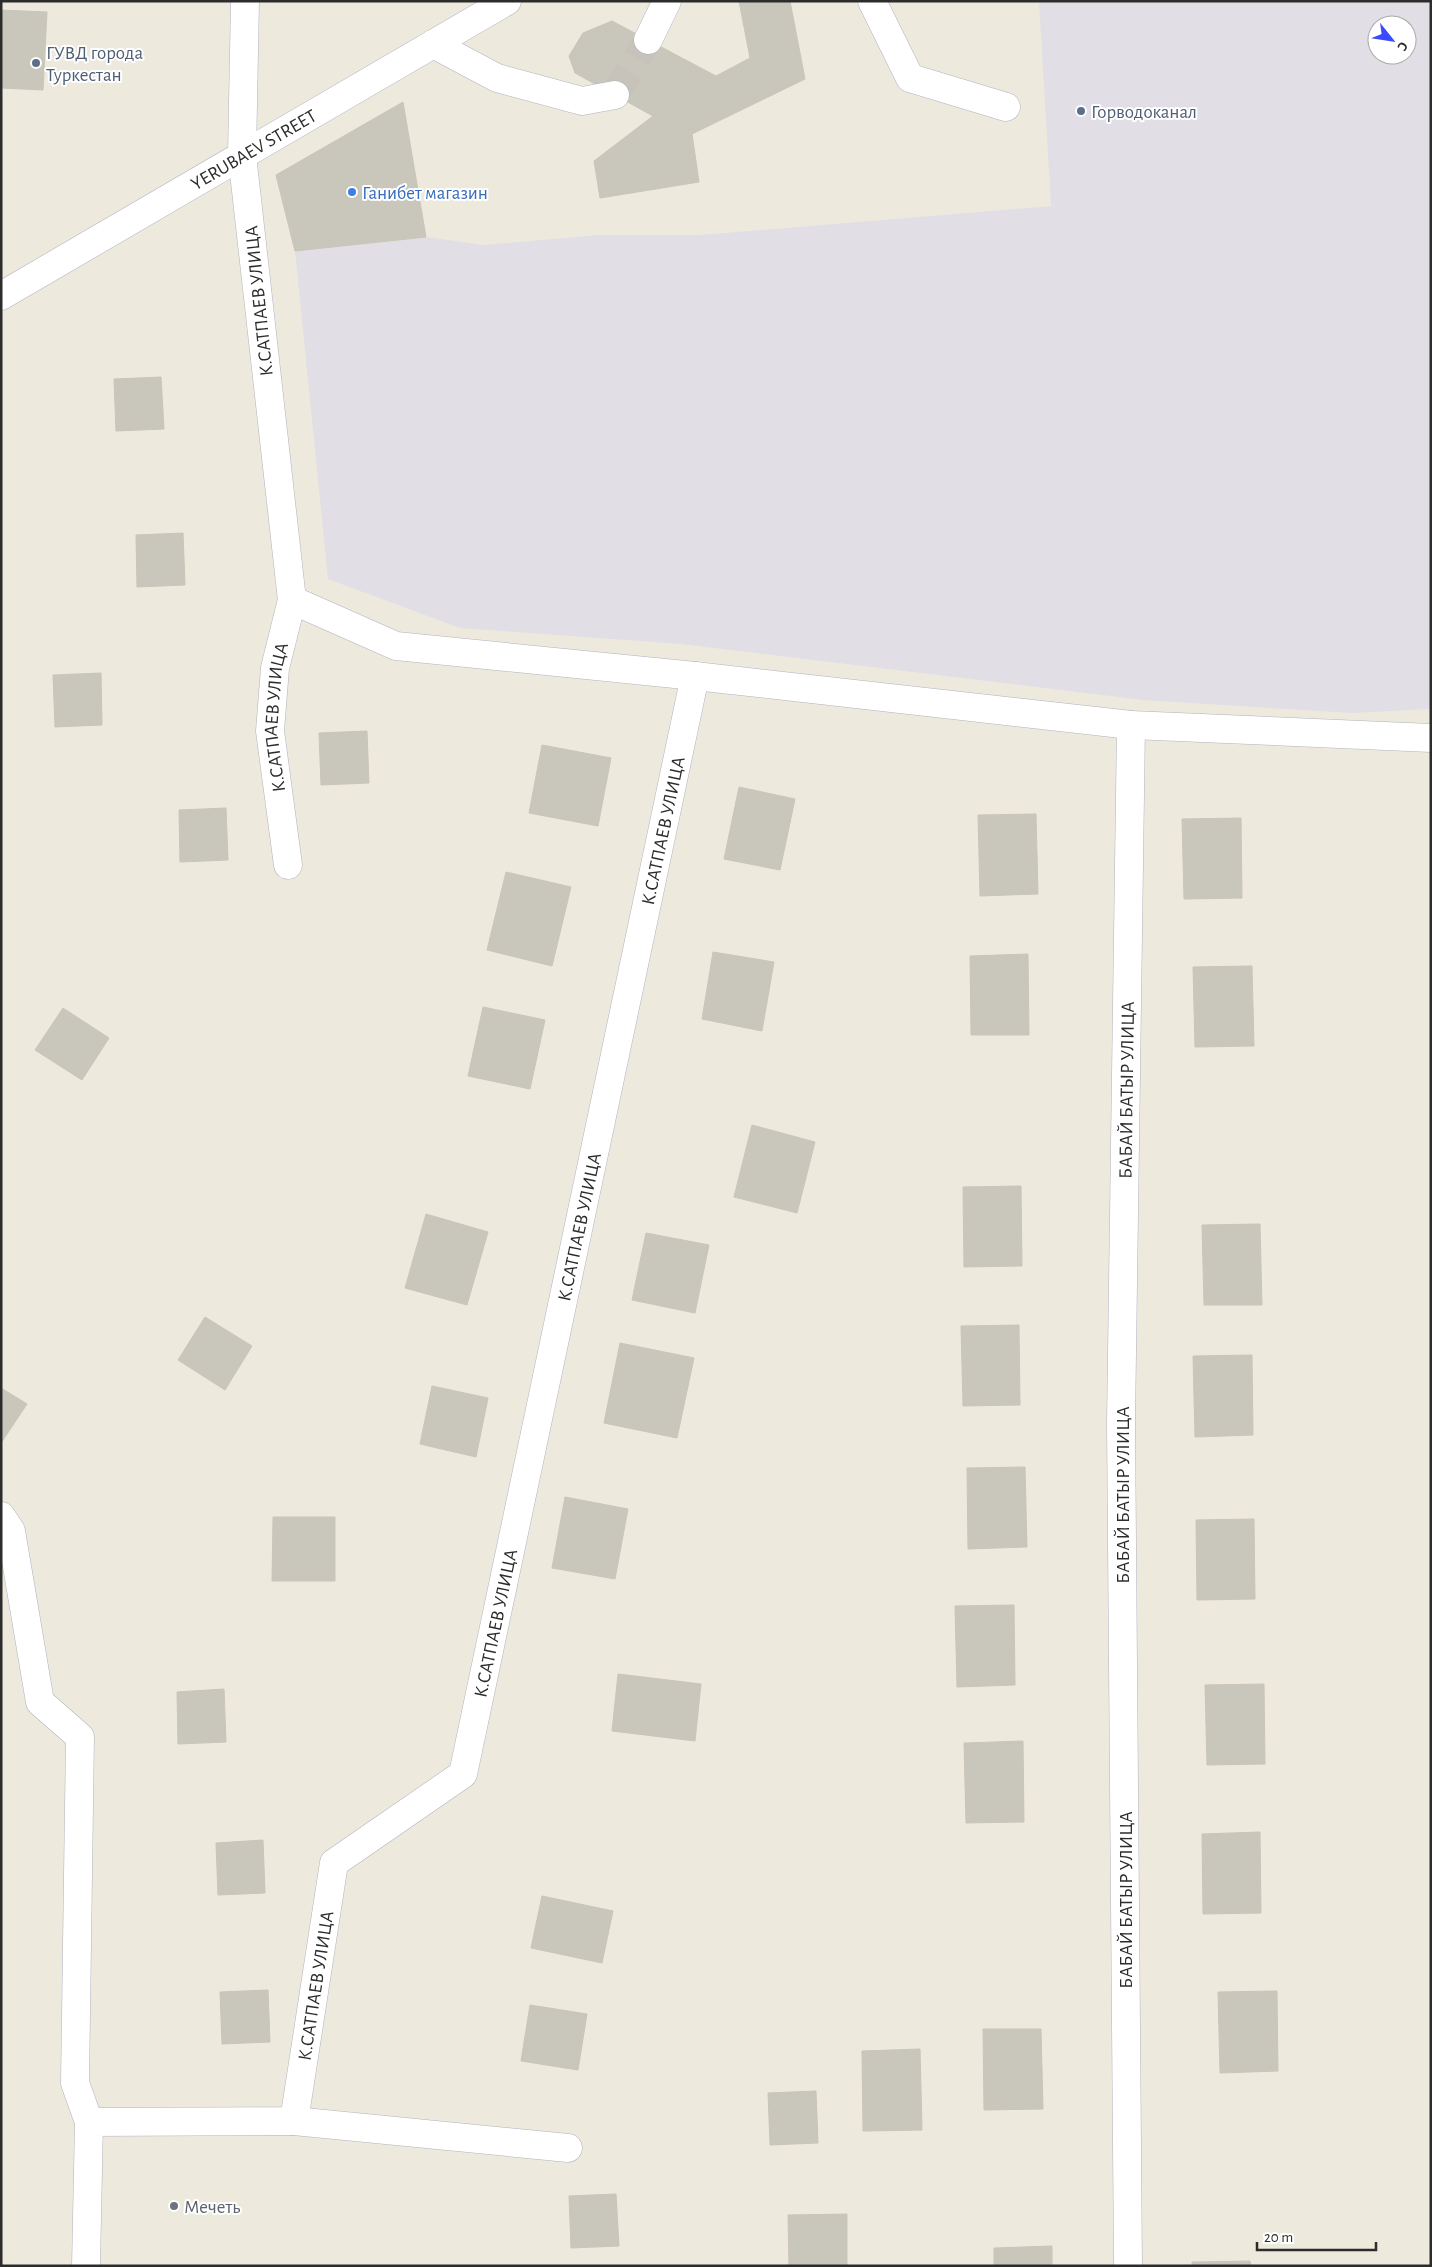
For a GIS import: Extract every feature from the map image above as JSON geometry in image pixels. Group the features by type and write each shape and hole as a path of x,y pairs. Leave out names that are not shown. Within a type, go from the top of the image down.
{"street":[{"name":"К.САТПАЕВ УЛИЦА","path":"245,1 242,155 292,600 275,668 270,731 288,865"},
{"name":"YERUBAEV STREET","path":"1,296 507,1"},
{"path":"648,40 667,1"},
{"path":"872,1 910,78 1006,107"},
{"path":"433,44 497,78 582,101 615,95"},
{"path":"292,600 396,646 695,676 1131,725 1431,738"},
{"name":"К.САТПАЕВ УЛИЦА","path":"294,2121 334,1863 463,1774 695,676"},
{"name":"БАБАЙ БАТЫР УЛИЦА","path":"1128,2266 1121,1423 1131,725"},
{"path":"1,1516 11,1531 40,1702 80,1737 75,2083 89,2122 86,2266"},
{"path":"89,2122 294,2121 568,2148"}],"shaded area":[{"path":"1039,1 1431,1 1431,709 1352,713 1143,700 681,644 460,628 328,579 295,251 426,237 484,245 599,235 700,235 1051,206"}],"building":[{"path":"739,1 790,1 805,79 692,134 699,182 600,198 594,161 653,116 575,73 569,56 583,33 612,21 716,76 750,58"},
{"name":"ГУВД города Туркестан","path":"1,10 47,12 43,90 1,88"},
{"path":"403,102 426,237 295,251 276,175"},
{"path":"161,377 164,429 116,431 114,379"},
{"path":"183,533 185,585 137,587 136,535"},
{"path":"101,673 102,725 55,727 53,675"},
{"path":"367,731 369,783 321,785 319,733"},
{"path":"542,745 611,758 598,826 529,813"},
{"path":"739,787 795,799 780,870 724,859"},
{"path":"226,808 228,860 180,862 179,810"},
{"path":"1036,814 1038,894 980,896 978,815"},
{"path":"1241,818 1242,898 1184,899 1182,819"},
{"path":"506,872 571,887 552,966 487,950"},
{"path":"713,952 774,962 762,1031 702,1019"},
{"path":"1028,954 1029,1035 971,1035 970,956"},
{"path":"1252,966 1254,1046 1195,1047 1193,967"},
{"path":"483,1007 545,1020 530,1089 468,1076"},
{"path":"63,1008 109,1038 82,1080 35,1050"},
{"path":"752,1125 815,1142 797,1213 734,1197"},
{"path":"1021,1186 1022,1266 964,1267 963,1187"},
{"path":"426,1214 488,1232 467,1305 405,1288"},
{"path":"1260,1224 1262,1305 1204,1305 1202,1225"},
{"path":"646,1233 709,1245 695,1313 632,1300"},
{"path":"205,1317 252,1346 225,1390 178,1360"},
{"path":"1019,1325 1020,1405 963,1406 961,1326"},
{"path":"620,1343 694,1358 677,1438 604,1423"},
{"path":"1252,1355 1253,1435 1195,1437 1193,1356"},
{"path":"432,1386 488,1398 476,1457 420,1444"},
{"path":"1,1388 27,1404 1,1443"},
{"path":"1025,1467 1027,1547 968,1549 967,1468"},
{"path":"565,1497 628,1509 615,1579 552,1568"},
{"path":"273,1517 335,1517 335,1581 272,1581"},
{"path":"1254,1519 1255,1599 1197,1600 1196,1520"},
{"path":"1014,1605 1015,1685 957,1687 955,1606"},
{"path":"618,1674 701,1684 695,1741 612,1731"},
{"path":"1264,1684 1265,1764 1207,1765 1205,1685"},
{"path":"224,1689 226,1742 178,1744 177,1692"},
{"path":"1023,1741 1024,1822 966,1823 964,1743"},
{"path":"1260,1832 1261,1913 1203,1914 1202,1834"},
{"path":"263,1840 265,1893 218,1895 216,1843"},
{"path":"542,1896 613,1911 602,1963 531,1948"},
{"path":"268,1990 270,2042 222,2044 220,1992"},
{"path":"1277,1991 1278,2071 1220,2073 1218,1992"},
{"path":"530,2005 587,2014 578,2070 521,2061"},
{"path":"983,2029 1041,2029 1043,2109 984,2110"},
{"path":"920,2049 922,2130 863,2131 862,2051"},
{"path":"816,2091 818,2143 770,2145 768,2093"},
{"path":"616,2194 619,2246 571,2248 569,2196"},
{"path":"847,2214 847,2266 789,2266 788,2215"},
{"path":"1052,2246 1052,2266 994,2266 994,2248"},
{"path":"1250,2261 1251,2266 1192,2266 1192,2262"}],"tunnel":[{"path":"615,95 648,40"}],"place":[{"name":"ГУВД города Туркестан","path":"36,63"},
{"name":"Горводоканал","path":"1081,111"},
{"name":"Ганибет магазин","path":"352,192"},
{"name":"Мечеть","path":"174,2206"}]}
